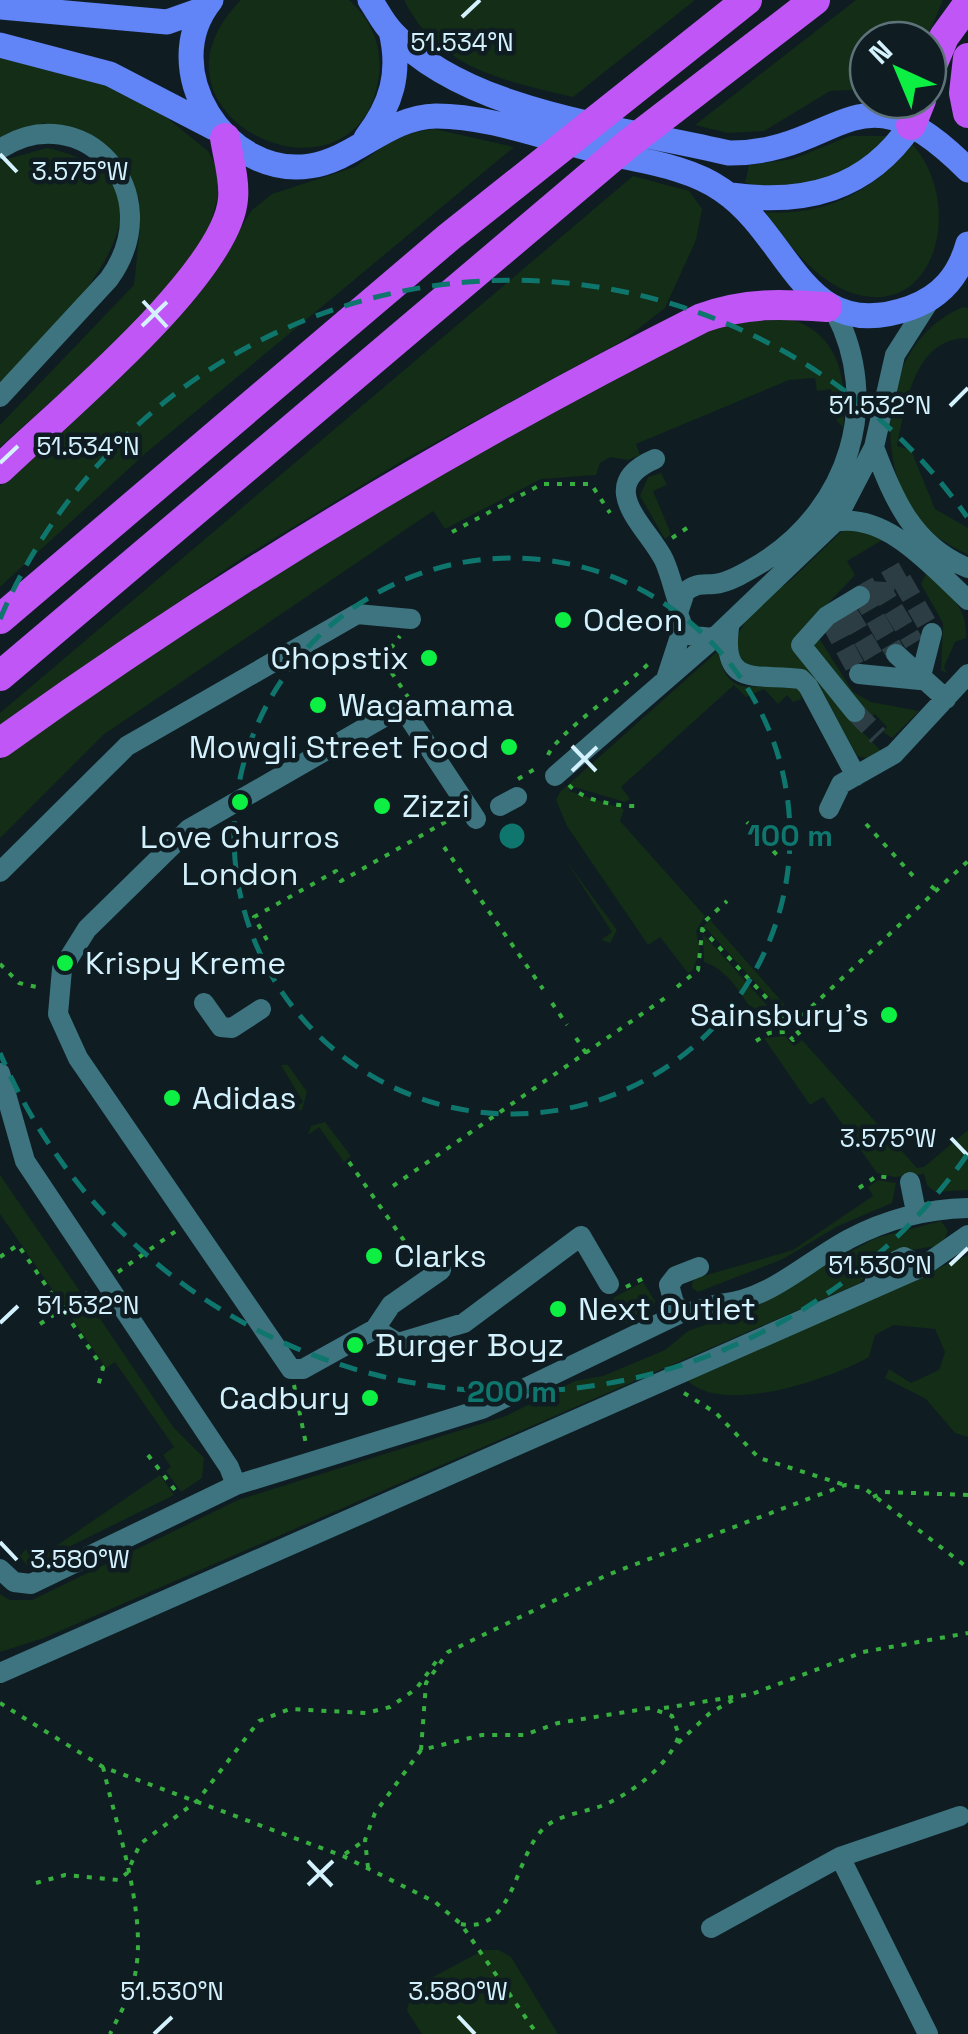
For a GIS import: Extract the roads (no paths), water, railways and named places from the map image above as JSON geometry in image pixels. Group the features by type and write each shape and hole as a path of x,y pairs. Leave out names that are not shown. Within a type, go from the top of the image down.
{"highway":[{"path":"0,619 449,237 747,0"},
{"path":"0,676 628,144 815,0"},
{"path":"948,32 968,4"},
{"path":"968,58 964,94 968,113"},
{"path":"0,469 176,298 214,250 233,199 220,133"},
{"path":"0,743 218,592 513,416 702,318 732,307 761,302 831,310"}],"main road":[{"path":"370,0 391,31 468,87 508,102 710,148 759,153 787,146 848,116"},
{"path":"0,7 167,22 208,5"},
{"path":"208,5 194,49 194,78 220,133"},
{"path":"362,142 392,94 396,53 391,31"},
{"path":"0,45 110,74 220,133 254,157 308,166 336,158 417,118 484,123 683,172 730,195 773,201 825,194 875,167 897,148 912,120"},
{"path":"922,120 962,163 968,192"},
{"path":"730,195 831,310 890,315 948,292 968,244"}],"street":[{"path":"0,149 11,142 48,134 81,142 108,160 125,185 134,216 124,258 109,279 0,397"},
{"path":"555,776 799,561 835,522 874,447 895,355 948,292"},
{"path":"679,605 686,592 755,566 784,546 814,513 848,451 860,394 855,358 831,310"},
{"path":"874,447 905,519 941,552 968,568"},
{"path":"656,459 638,468 627,485 626,499 633,518 666,563 679,605 683,627 666,679"},
{"path":"835,522 875,524 910,563 968,600"},
{"path":"666,563 730,596 727,654 740,672 758,678 801,679 856,776"},
{"path":"843,610 806,635 801,650 855,712"},
{"path":"0,872 127,746 357,614 411,619"},
{"path":"683,627 694,636 726,627"},
{"path":"896,654 920,680"},
{"path":"896,654 920,680"},
{"path":"896,654 920,680 946,699"},
{"path":"829,809 841,784 894,754 968,674"},
{"path":"434,1275 391,1305 375,1328 296,1371 272,1342 78,1058 58,1014 62,969 87,929 189,829 391,713 408,716 476,820"},
{"path":"878,736 894,754"},
{"path":"204,1004 221,1027 232,1028 261,1009"},
{"path":"0,1073 24,1161 229,1467 236,1485"},
{"path":"904,1181 916,1212"},
{"path":"0,1569 14,1582 30,1584 236,1485 482,1409 683,1312 722,1303 730,1306 761,1294 851,1238 916,1212 968,1208"},
{"path":"0,1672 922,1267 968,1235"},
{"path":"375,1328 398,1344 464,1323 582,1236 609,1284"},
{"path":"683,1312 674,1302 670,1285 676,1276 700,1267"},
{"path":"712,1928 840,1857 960,1816"},
{"path":"840,1857 928,2034"}],"tunnel":[{"path":"860,596 904,571 901,579 932,633"},
{"path":"885,582 884,594 914,643"},
{"path":"869,591 867,604 896,654"},
{"path":"848,613 878,664"},
{"path":"831,622 859,674"},
{"path":"855,712 878,736"}],"place":[{"name":"Odeon","path":"563,620"},
{"name":"Chopstix","path":"429,658"},
{"name":"Wagamama","path":"318,705"},
{"name":"Mowgli Street Food","path":"509,747"},
{"name":"Love Churros London","path":"240,802"},
{"name":"Zizzi","path":"382,806"},
{"name":"Krispy Kreme","path":"65,963"},
{"name":"Sainsbury's","path":"889,1015"},
{"name":"Adidas","path":"172,1098"},
{"name":"Clarks","path":"374,1256"},
{"name":"Next Outlet","path":"558,1309"},
{"name":"Burger Boyz","path":"355,1345"},
{"name":"Cadbury","path":"370,1398"}]}
